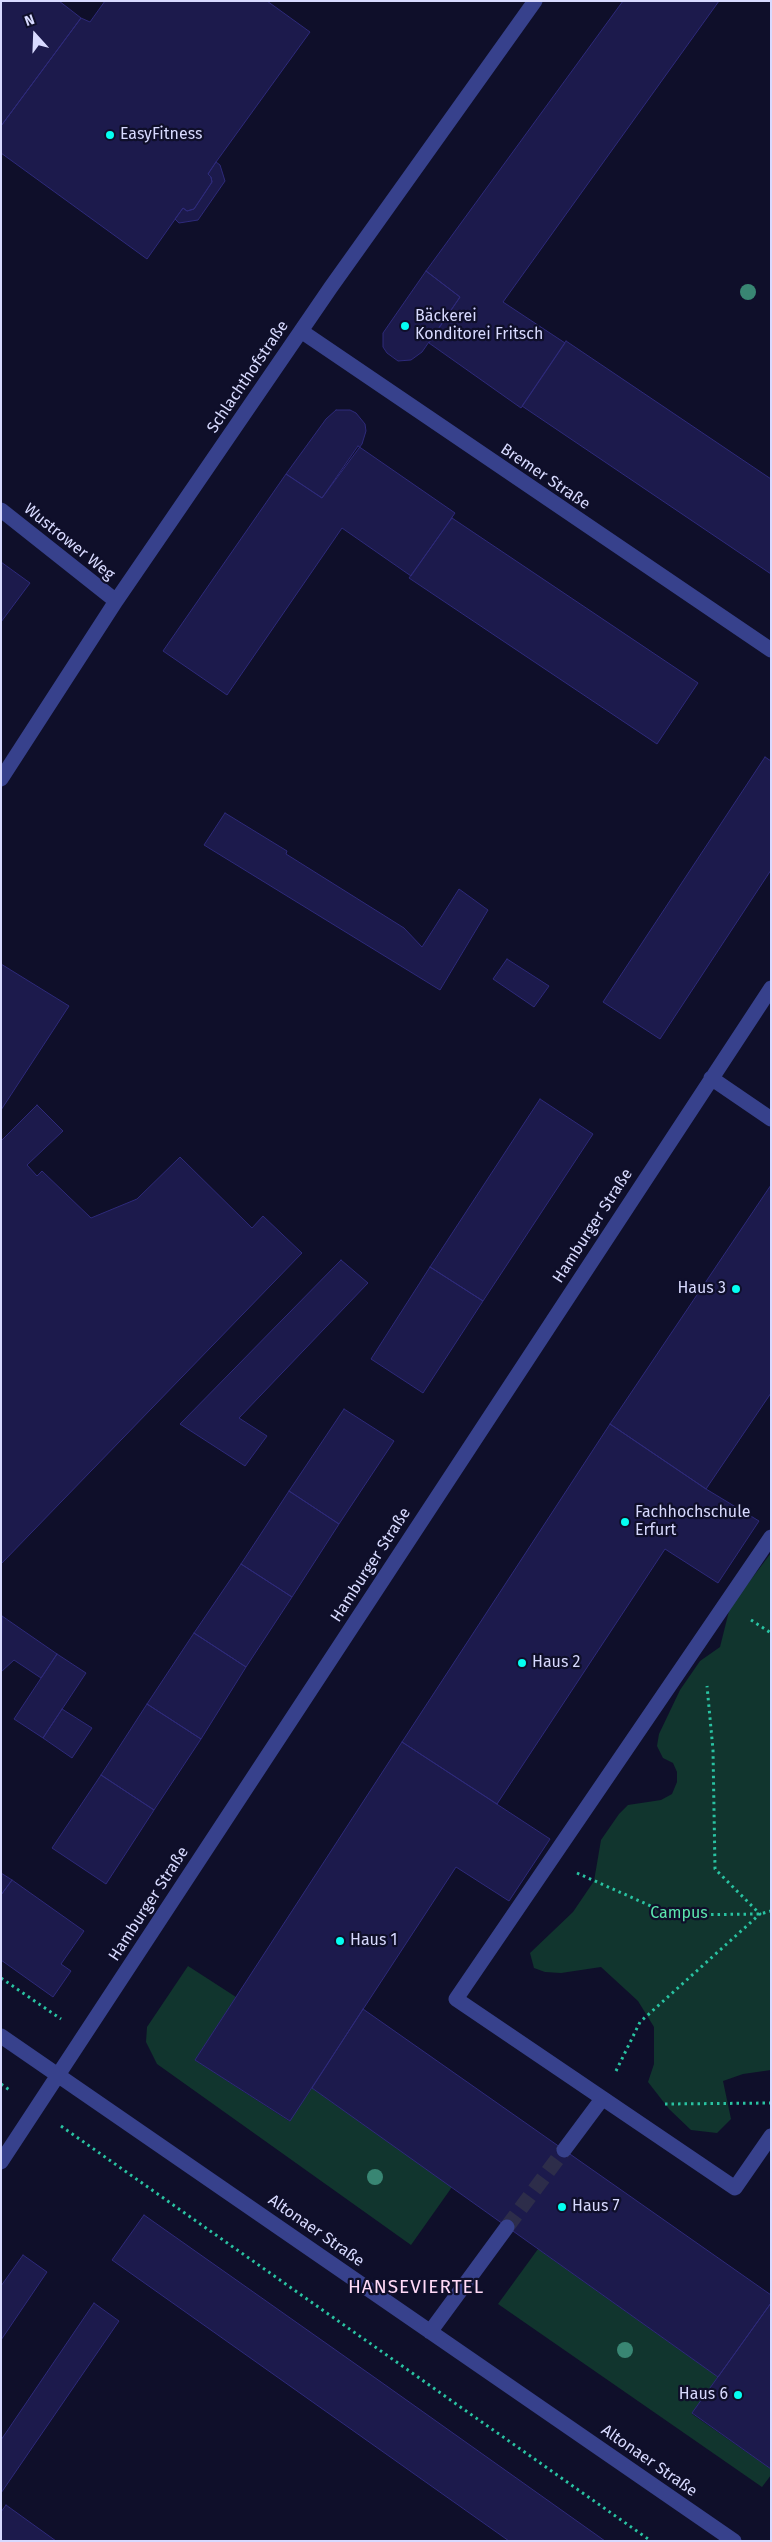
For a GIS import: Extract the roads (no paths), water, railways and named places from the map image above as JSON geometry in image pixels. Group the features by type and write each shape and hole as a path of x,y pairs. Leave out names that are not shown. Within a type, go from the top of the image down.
{"street":[{"name":"Schlachthofstraße","path":"1,779 116,601 301,332 535,1"},
{"name":"Bremer Straße","path":"301,332 771,650"},
{"name":"Wustrower Weg","path":"1,510 116,601"},
{"name":"Hamburger Straße","path":"1,2162 771,988"},
{"path":"712,1078 771,1119"},
{"path":"771,1537 456,1999 735,2188 771,2136"},
{"name":"Altonaer Straße","path":"1,2036 734,2541"},
{"path":"564,2150 602,2099"},
{"path":"430,2332 507,2227"}],"tunnel":[{"path":"507,2227 564,2150"}],"place":[{"name":"EasyFitness","path":"110,135"},
{"name":"Bäckerei Konditorei Fritsch","path":"405,326"},
{"name":"Haus 3","path":"736,1289"},
{"name":"Fachhochschule Erfurt","path":"625,1522"},
{"name":"Haus 2","path":"522,1663"},
{"name":"Haus 1","path":"340,1941"},
{"name":"Haus 7","path":"562,2207"},
{"name":"Haus 6","path":"738,2395"}],"district":[{"name":"HANSEVIERTEL","path":"416,2288"}],"park label":[{"name":"Campus","path":"679,1914"}]}
